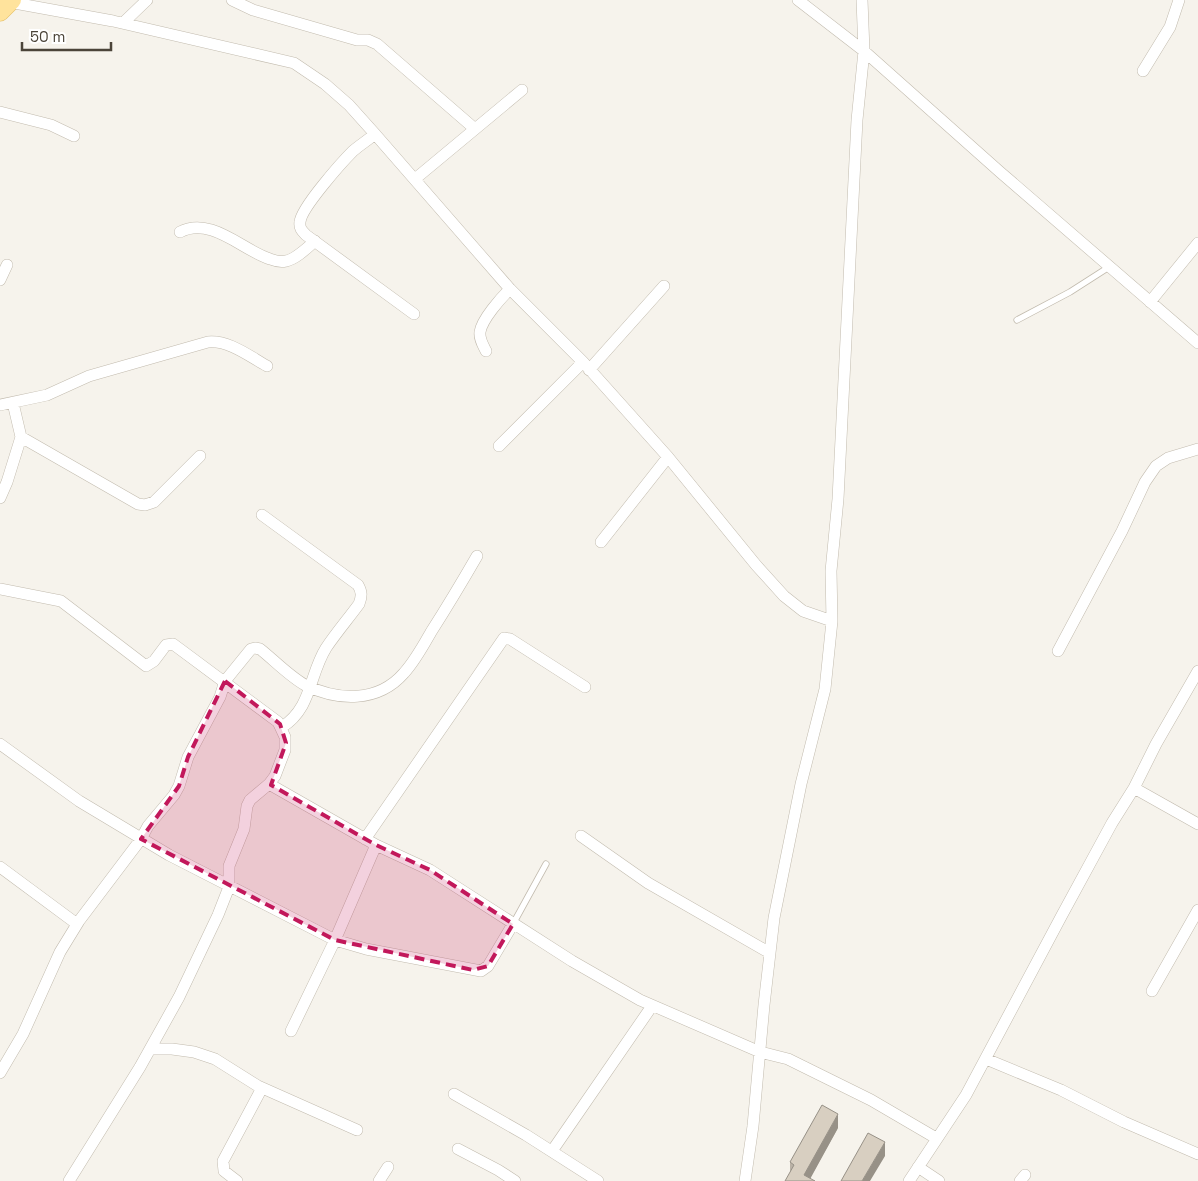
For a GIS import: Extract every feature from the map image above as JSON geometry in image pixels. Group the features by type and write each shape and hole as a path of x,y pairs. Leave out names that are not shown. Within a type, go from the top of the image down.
{"street":[{"path":"123,23 147,0"},
{"path":"232,0 252,10 377,44 475,129"},
{"path":"798,0 864,51 1198,343"},
{"path":"745,1181 753,1126 774,918 801,784 825,689 832,621 831,571 838,499 857,120 864,51 862,0"},
{"path":"1143,71 1170,27 1179,0"},
{"path":"7,5 123,23 294,63 326,84 349,105 510,289 586,366 668,457 756,565 784,596 803,611 832,621"},
{"path":"415,179 522,90"},
{"path":"0,112 51,125 74,136"},
{"path":"375,134 354,150 306,208 301,216 301,230 414,314"},
{"path":"180,232 188,228 196,228 216,232 255,254 284,262 315,241"},
{"path":"1150,302 1198,243"},
{"path":"0,280 7,265"},
{"path":"499,446 586,366 664,286"},
{"path":"486,351 480,338 482,325 510,289"},
{"path":"0,405 48,395 89,376 208,342 218,341 239,350 267,366"},
{"path":"0,498 7,482 20,437 13,403"},
{"path":"20,437 138,504 154,502 200,456"},
{"path":"1058,651 1122,531 1145,482 1156,466 1168,458 1198,449"},
{"path":"601,542 668,457"},
{"path":"262,515 358,585 362,596 359,604 322,656 311,687 296,715 282,727"},
{"path":"0,1073 23,1034 60,952 77,924 148,826 174,795 188,757 216,705 225,681 251,649 260,649 297,680 311,687 329,693 352,697 377,693 403,675 477,556"},
{"path":"0,589 62,601 146,666 154,661 166,645 173,644 278,722 282,727 286,743 280,767 269,784 250,800 247,806 244,829 228,866 229,887 218,916 183,989 150,1049 69,1181"},
{"path":"365,839 504,638 508,638 585,687"},
{"path":"909,1181 966,1095 1062,915 1198,672"},
{"path":"0,744 79,801 141,838 229,887 336,940 366,949 481,971 488,966 513,924"},
{"path":"269,784 376,845 430,870 572,961 652,1006 760,1052 788,1059 871,1100 936,1138"},
{"path":"1134,788 1198,824"},
{"path":"581,836 648,883 770,953"},
{"path":"291,1031 336,940 376,845"},
{"path":"0,867 77,924"},
{"path":"1152,991 1198,910"},
{"path":"552,1151 652,1006"},
{"path":"150,1049 194,1052 215,1060 262,1088 357,1130"},
{"path":"986,1059 1061,1090 1124,1122 1198,1154"},
{"path":"237,1181 224,1171 223,1161 262,1088"},
{"path":"454,1094 552,1151 598,1181"},
{"path":"458,1149 515,1181"},
{"path":"918,1167 939,1181"},
{"path":"379,1181 388,1168"}],"lane":[{"path":"1017,320 1070,292 1109,267"},
{"path":"513,924 546,864"}],"highlighted area":[{"path":"225,681 280,724 286,743 271,785 376,845 430,870 513,924 488,966 473,970 335,940 141,839 179,786 188,757"}],"building":[{"path":"822,1105 838,1114 804,1175 815,1181 785,1181 794,1165 790,1162"},
{"path":"868,1133 885,1142 862,1181 841,1181"}]}
